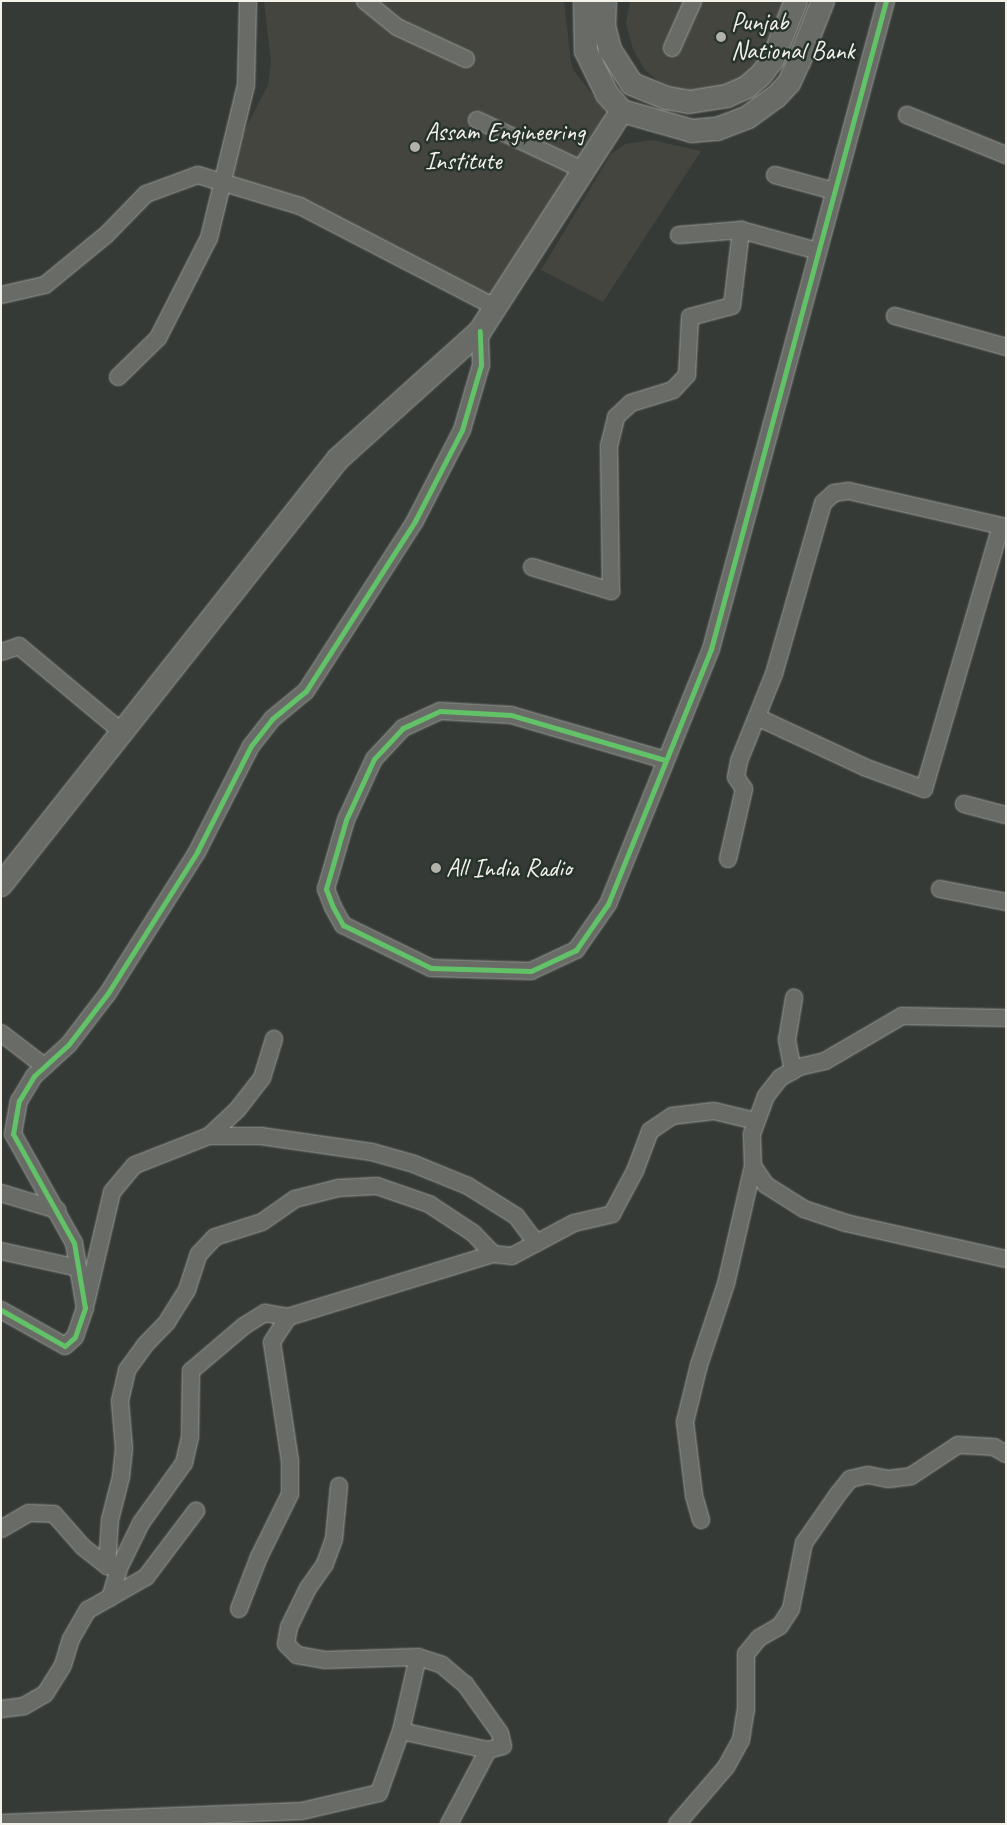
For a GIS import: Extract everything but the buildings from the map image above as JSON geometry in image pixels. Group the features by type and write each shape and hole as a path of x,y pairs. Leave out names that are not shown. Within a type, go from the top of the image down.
{"street":[{"path":"118,377 158,338 209,238 246,85 248,1"},
{"path":"365,1 397,27 466,59"},
{"path":"585,1 586,51 590,65 607,94 622,111 692,131 717,129 748,117 763,108 789,83 823,1"},
{"path":"605,1 604,26 610,50 632,84 667,98 689,102 727,96 747,87 761,75 773,59 796,1"},
{"path":"672,48 693,1"},
{"path":"665,760 510,716 440,711 403,728 374,759 346,820 326,889 333,907 343,925 431,968 531,972 576,950 608,904 711,649 886,1"},
{"path":"1,885 338,458 480,331 622,111"},
{"path":"907,115 1006,155"},
{"path":"477,120 585,171"},
{"path":"1,295 45,285 107,234 146,194 198,175 300,206 496,307"},
{"path":"775,175 834,191"},
{"path":"679,235 741,230 818,251"},
{"path":"532,567 611,591 609,446 616,417 631,403 673,390 687,375 690,317 732,306 741,230"},
{"path":"895,316 1006,346"},
{"path":"85,1308 74,1243 13,1134 18,1101 34,1076 69,1044 108,993 197,852 251,746 272,719 306,691 415,521 462,430 481,364 480,331"},
{"path":"728,859 744,789 736,777 739,761 774,674 823,503 834,493 849,491 1003,527 924,789 864,767 757,717"},
{"path":"1,652 19,646 122,732"},
{"path":"964,804 1006,815"},
{"path":"940,889 1006,902"},
{"path":"793,1070 787,1040 794,998"},
{"path":"701,1520 694,1494 685,1422 699,1365 726,1284 753,1166 752,1134 766,1096 780,1078 793,1070 825,1061 902,1016 1005,1016"},
{"path":"1,1033 44,1066"},
{"path":"209,1136 237,1110 262,1078 274,1039"},
{"path":"113,1567 141,1523 184,1463 190,1436 191,1371 244,1326 265,1313 288,1317 493,1254 512,1256 574,1223 612,1214 635,1171 650,1131 672,1116 714,1112 756,1121"},
{"path":"1,1310 65,1346 75,1337 85,1308 112,1192 135,1164 209,1136 261,1136 372,1152 414,1164 468,1186 516,1216 536,1243"},
{"path":"753,1166 766,1185 804,1209 846,1223 1006,1259"},
{"path":"110,1598 113,1567 110,1520 121,1477 124,1448 120,1401 127,1370 145,1345 167,1322 187,1290 198,1254 215,1237 262,1222 295,1199 338,1188 377,1186 429,1204 473,1234 493,1254"},
{"path":"1,1193 57,1210"},
{"path":"1,1251 78,1268"},
{"path":"239,1609 259,1557 290,1494 290,1461 272,1342 288,1317"},
{"path":"677,1824 726,1767 741,1740 746,1710 746,1654 759,1638 780,1626 791,1608 804,1543 850,1480 868,1475 888,1479 911,1476 958,1445 994,1447 1006,1454"},
{"path":"339,1486 334,1539 325,1564 308,1588 290,1627 286,1644 297,1655 325,1660 418,1657 442,1665 465,1684 500,1733 503,1746 488,1750 401,1731"},
{"path":"1,1709 24,1706 45,1694 63,1665 72,1639 88,1610 146,1577 196,1511"},
{"path":"1,1529 29,1513 54,1514 83,1547 113,1567"},
{"path":"1,1823 302,1811 379,1793 401,1731 418,1657"},
{"path":"450,1824 488,1750"}],"shaded area":[{"name":"Assam Engineering Institute","path":"264,1 564,1 571,62 574,71 604,109 605,123 492,302 234,176 229,160 268,85 271,62"},
{"path":"630,1 787,1 755,74 706,93 680,90 658,81 644,69 633,49 626,23"},
{"path":"652,140 701,151 603,302 541,270 611,154 625,144"}],"cycle path":[{"path":"665,760 511,715 440,711 403,728 374,759 346,820 326,889 333,907 343,925 431,968 531,971 576,950 608,904 711,649 886,1"},
{"path":"1,1310 65,1346 75,1337 85,1308 74,1243 13,1134 19,1101 34,1076 69,1044 108,993 197,852 251,746 272,719 306,691 415,521 462,430 481,365 480,331"}],"place":[{"name":"Punjab National Bank","path":"721,37"},
{"name":"Assam Engineering Institute","path":"415,147"},
{"name":"All India Radio","path":"436,868"}]}
